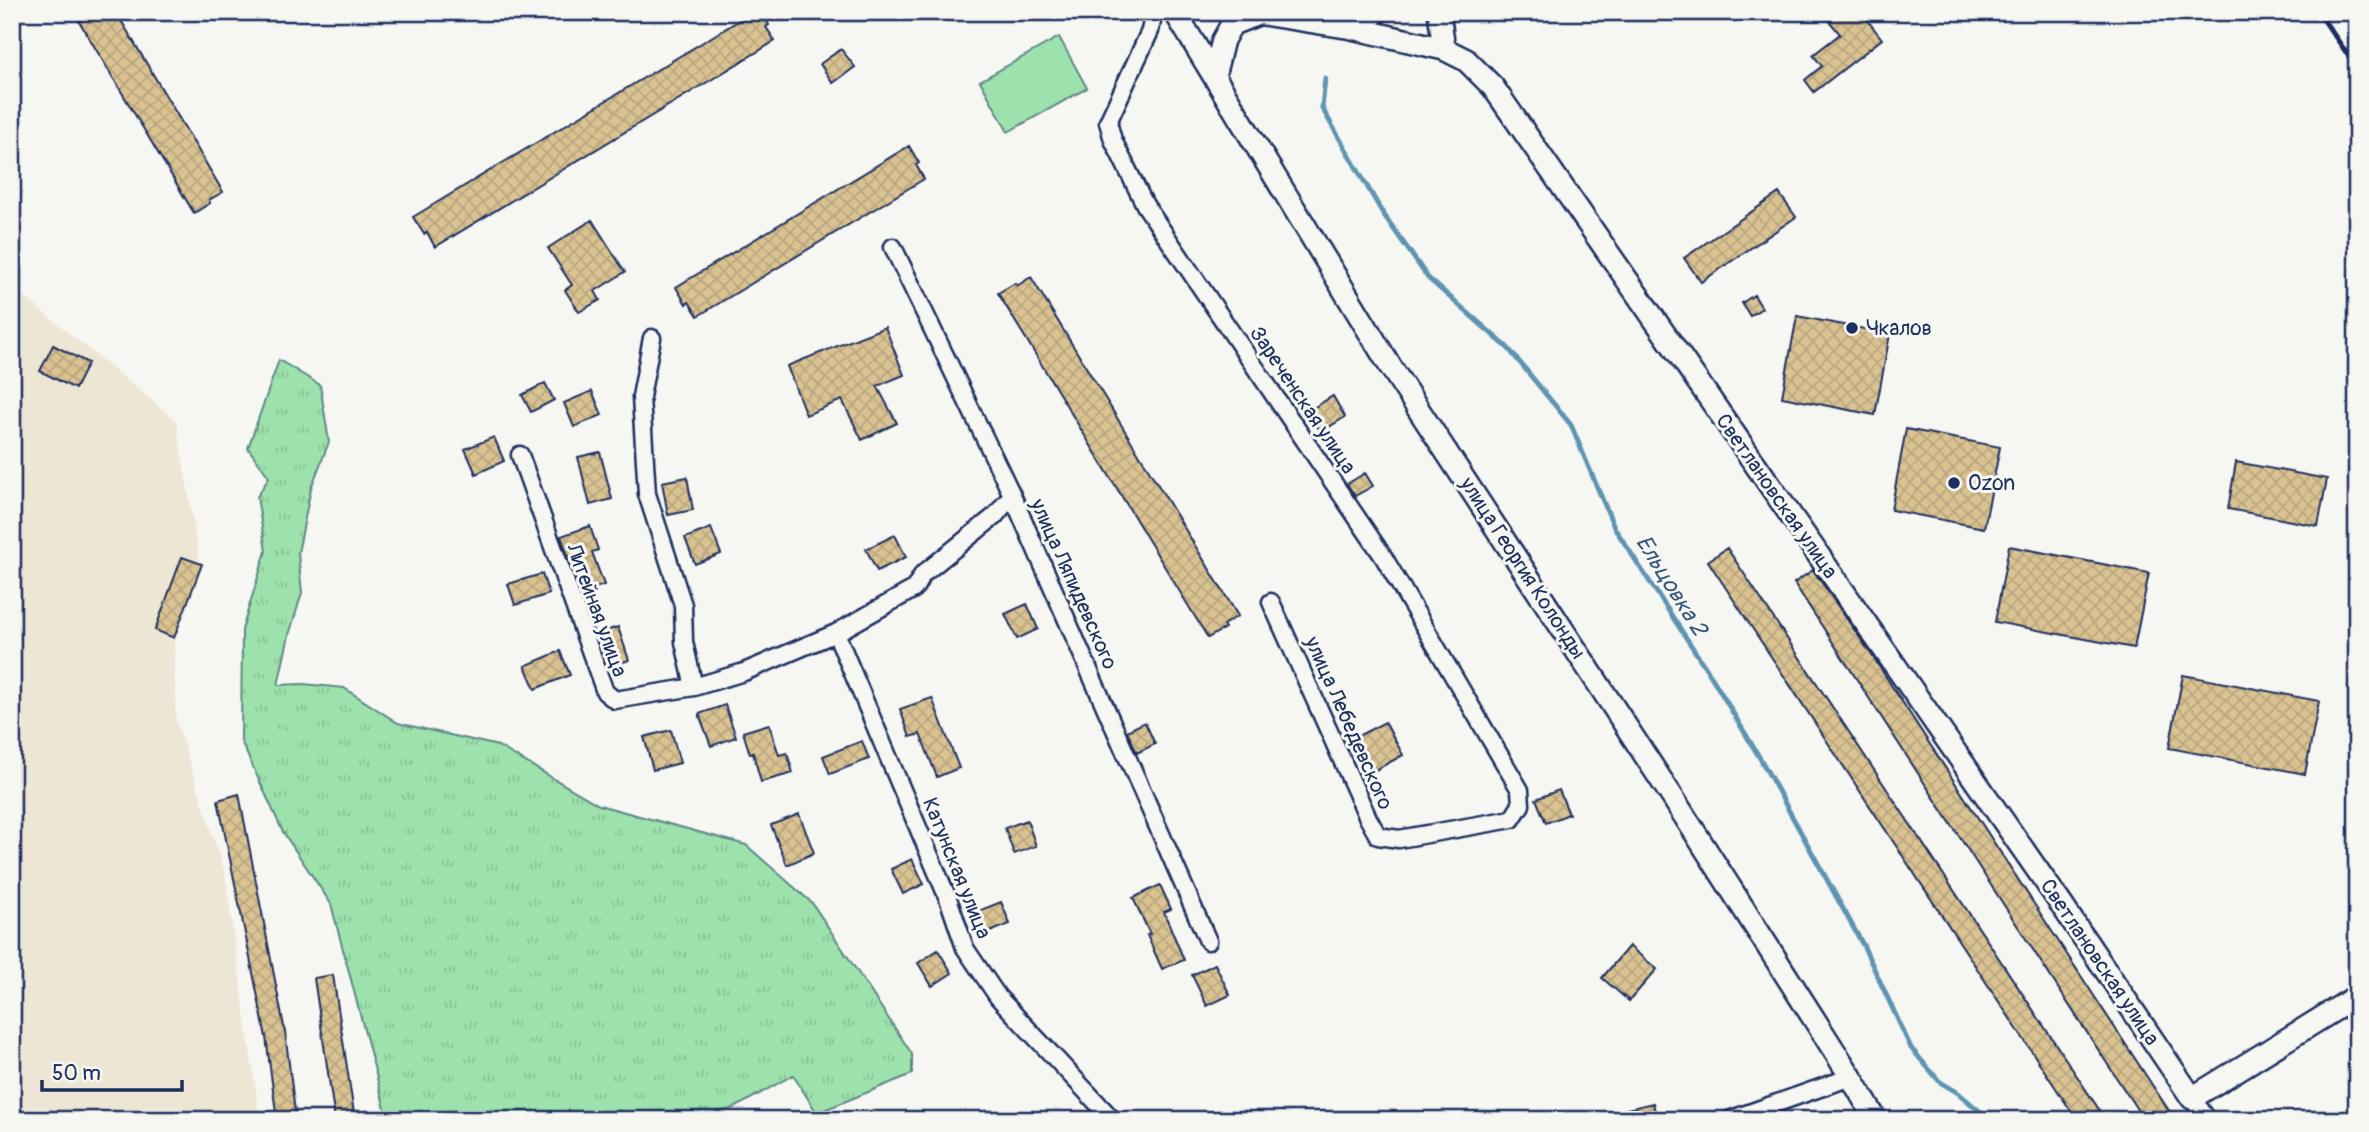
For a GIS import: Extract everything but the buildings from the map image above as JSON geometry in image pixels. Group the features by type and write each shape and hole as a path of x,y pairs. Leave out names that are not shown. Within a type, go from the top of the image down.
{"street":[{"name":"Зареченская улица","path":"1154,12 1150,31 1108,122 1113,140 1145,205 1383,556 1520,789 1521,805"},
{"name":"улица Георгия Колонды","path":"1175,12 1391,366 1673,798 1876,1120"},
{"path":"1352,29 1377,12"},
{"path":"1439,12 1444,49"},
{"path":"1214,76 1223,40 1232,24 1254,13"},
{"name":"Светлановская улица","path":"1254,13 1352,29 1444,49 1466,60 1493,88 2061,904 2208,1120"},
{"name":"улица Ляпидевского","path":"893,247 1012,495 1209,941"},
{"path":"652,338 641,397 647,494 683,605 684,642 694,687"},
{"name":"Литейная улица","path":"520,455 605,692 615,700 694,687 744,672 836,633 914,589 923,574 995,516 1012,495"},
{"name":"улица Лебедевского","path":"1271,602 1367,818 1378,836 1399,839 1513,819 1521,805"},
{"name":"Катунская улица","path":"836,633 949,901 965,948 998,997 1113,1120"},
{"path":"2192,1098 2357,996"},
{"path":"1729,1120 1851,1077"}],"shaded area":[{"path":"12,287 176,420 200,563 174,642 176,720 225,873 260,1120 12,1120"}],"green space":[{"path":"1059,37 1087,88 1008,132 980,81"},
{"path":"279,360 320,385 329,442 311,488 298,553 302,593 278,685 303,684 344,688 398,723 498,746 599,805 746,845 812,903 912,1054 912,1074 817,1113 793,1075 734,1108 689,1120 388,1120 331,904 283,832 241,741 242,630 266,551 257,497 269,477 248,448"}],"waterway":[{"name":"Ельцовка 2","path":"1325,78 1322,108 1382,212 1428,278 1508,348 1571,425 1614,527 1711,676 1761,760 1863,945 1911,1048 1940,1082 1957,1092 1990,1120"}],"railway":[{"path":"2318,12 2357,68"}],"place":[{"name":"Чкалов","path":"1852,328"},
{"name":"Ozon","path":"1954,483"}]}
